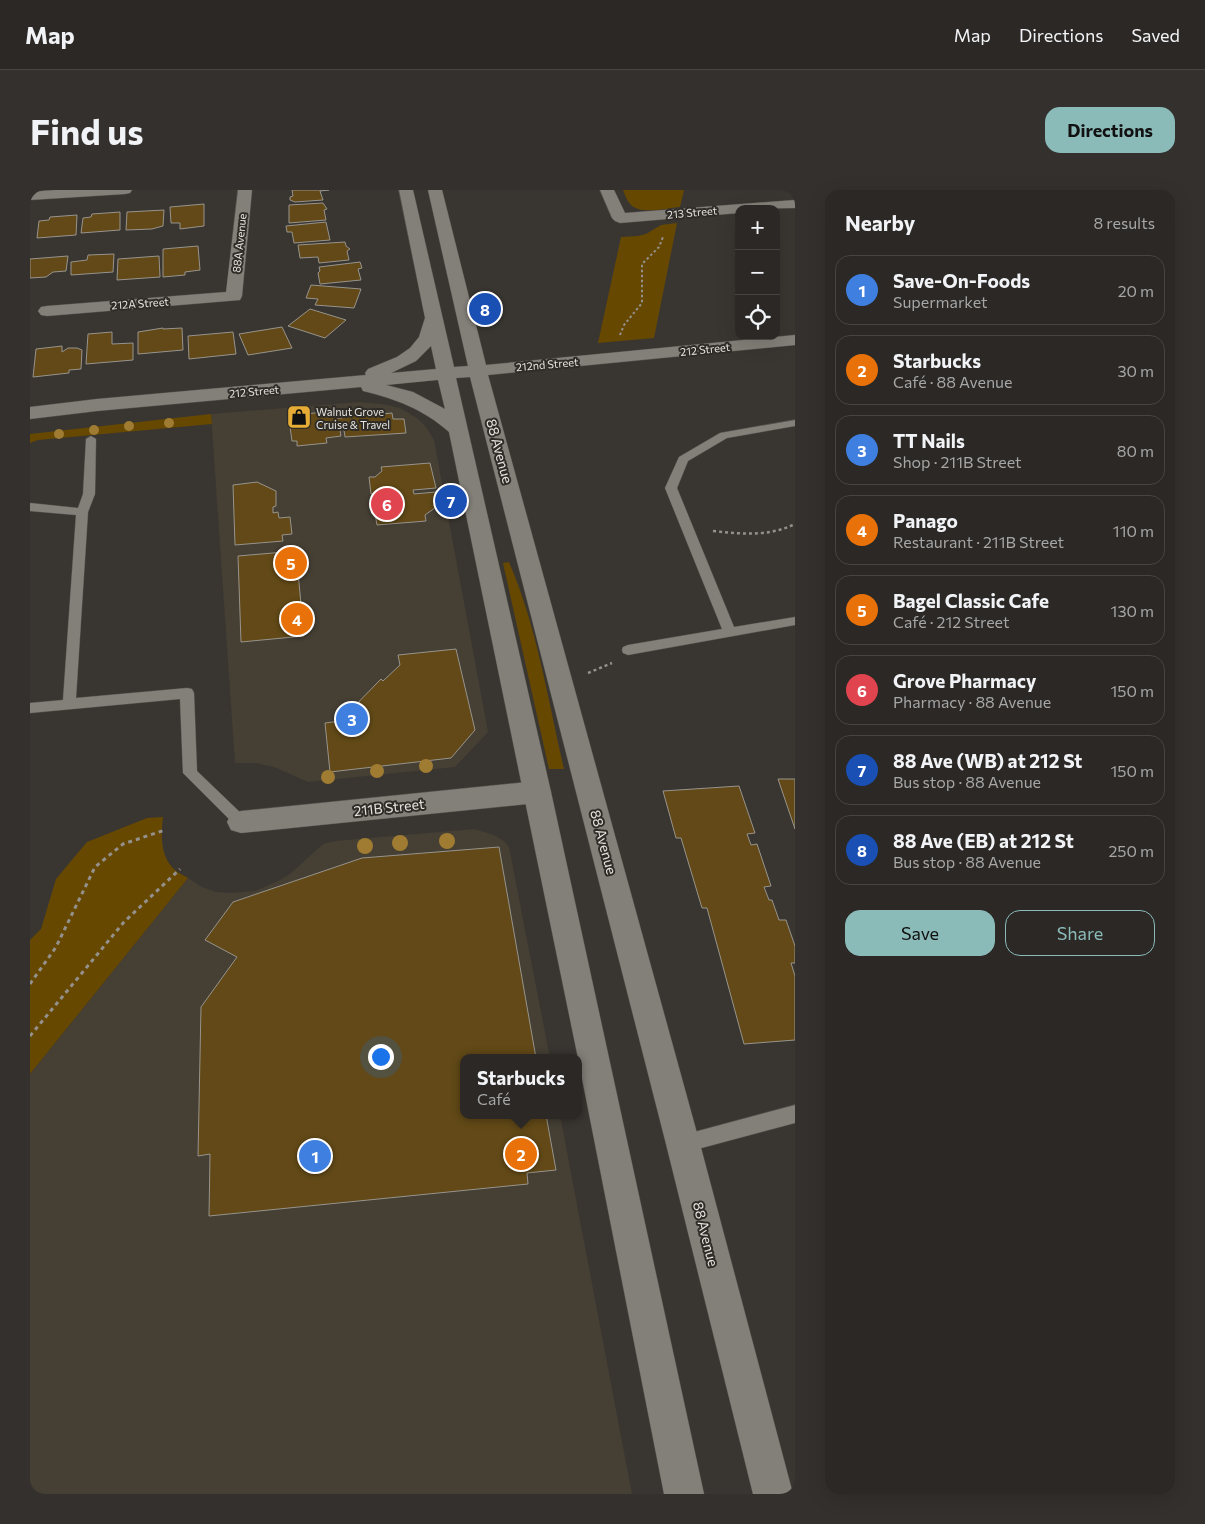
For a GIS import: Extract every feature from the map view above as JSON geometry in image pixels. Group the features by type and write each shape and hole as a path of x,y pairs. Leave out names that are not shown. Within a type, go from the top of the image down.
{"main road":[{"path":"30,196 125,190"},
{"name":"88A Avenue","path":"234,296 245,190"},
{"path":"406,190 538,792 684,1494"},
{"name":"88 Avenue","path":"435,190 478,371 684,1144 773,1494"},
{"name":"213 Street","path":"607,190 620,218 795,204"},
{"name":"212A Street","path":"47,311 234,296"},
{"path":"341,383 391,367 413,354 425,342 434,318"},
{"name":"212 Street","path":"615,358 795,340"},
{"name":"212nd Street","path":"478,371 615,358"},
{"name":"212 Street","path":"30,413 96,405 478,371"},
{"path":"341,383 389,390 440,413 458,429"},
{"name":"211B Street","path":"241,822 538,792"}],"lane":[{"path":"730,632 671,488 683,458 724,435 795,423"},
{"path":"69,704 82,512 89,494 91,439"},
{"path":"30,507 82,512"},
{"path":"628,650 795,621"},
{"path":"30,708 187,693 190,773 241,822"},
{"path":"684,1144 795,1114"}],"path":[{"path":"615,358 621,330 629,317 641,306 645,291 640,271 641,265 661,246 664,234"},
{"path":"688,529 764,534 776,533 795,524"},
{"path":"30,984 56,947 95,867 123,844 165,830"},
{"path":"30,1036 124,922 180,869"}],"shaded area":[{"path":"623,190 684,190 680,207 641,210 631,205"},
{"path":"677,223 654,338 598,343 621,237 646,234 661,225"},
{"path":"359,402 400,408 417,418 426,427 434,440 488,732 455,767 308,782 274,767 256,763 235,763 211,414"},
{"path":"211,414 212,424 38,440 30,443 30,434"},
{"path":"509,562 519,587 534,638 564,769 549,769 503,563"},
{"path":"163,817 162,836 165,856 174,869 188,878 30,1074 30,940 41,929 56,879 87,842 147,818"},
{"path":"474,829 494,835 504,841 509,847 549,1054 460,1054 460,1119 561,1119 632,1494 30,1494 30,1074 188,878 202,887 216,892 255,891 290,874 323,844 335,841"}],"building":[{"path":"292,190 329,190 320,191 323,200 295,202 290,200 290,197 293,196"},
{"path":"323,203 327,209 324,210 326,220 289,223 289,205"},
{"path":"204,204 204,226 180,229 180,223 171,223 170,207"},
{"path":"164,210 163,226 152,229 126,230 127,212"},
{"path":"120,212 120,230 81,233 83,218 91,217 92,214"},
{"path":"77,215 76,235 37,238 39,221 49,220 50,217"},
{"path":"326,222 330,240 294,243 292,232 287,232 286,226"},
{"path":"345,242 346,246 350,249 347,251 349,260 319,263 318,257 300,258 298,245"},
{"path":"198,246 200,270 185,272 185,275 163,277 163,249"},
{"path":"114,254 113,272 71,275 71,262 87,260 88,255"},
{"path":"68,256 66,271 53,272 46,277 30,278 30,259"},
{"path":"159,256 160,277 117,280 118,259"},
{"path":"360,262 362,268 358,269 361,280 320,284 319,267"},
{"path":"311,285 361,289 354,308 315,305 318,299 306,298"},
{"path":"310,309 346,320 325,338 288,326"},
{"path":"282,327 292,348 248,355 239,334"},
{"path":"163,328 182,328 183,350 138,354 138,332"},
{"path":"112,332 112,344 133,343 133,360 86,364 88,334"},
{"path":"233,332 236,354 189,359 188,336"},
{"path":"62,346 62,352 68,348 82,350 81,369 69,370 69,373 33,377 36,349"},
{"path":"371,409 372,415 392,413 393,419 404,419 406,433 345,437 343,424 339,424 341,436 326,438 327,443 297,446 297,441 292,441 288,412 304,411 304,414 336,411 337,418 342,418 341,410"},
{"path":"430,463 436,488 413,490 414,494 436,492 439,505 425,515 426,521 377,525 372,497 378,496 377,494 371,494 369,477 375,477 382,471 381,467"},
{"path":"257,482 276,491 276,506 273,507 273,513 278,512 279,518 290,517 292,534 282,535 283,541 235,545 233,485"},
{"path":"452,484 455,498 446,499 444,485"},
{"path":"296,551 304,636 241,642 238,556"},
{"path":"456,649 475,730 451,758 330,772 325,723 340,721 381,679 383,681 400,665 398,655"},
{"path":"778,779 795,779 795,829"},
{"path":"739,786 755,833 747,834 751,845 757,844 771,886 764,887 769,900 772,900 779,920 786,920 795,946 795,963 791,963 795,976 795,1040 744,1044 707,908 702,908 681,838 676,838 663,791"},
{"path":"499,847 535,1054 460,1054 460,1119 547,1119 556,1170 527,1173 528,1184 209,1216 210,1154 198,1156 201,1007 237,957 205,940 233,902 362,858"}],"place":[{"name":"88 Ave (EB) at 212 St","path":"485,309"},
{"name":"Walnut Grove Cruise & Travel","path":"299,417"},
{"name":"88 Ave (WB) at 212 St","path":"451,501"},
{"name":"Grove Pharmacy","path":"387,504"},
{"name":"Bagel Classic Cafe","path":"291,563"},
{"name":"Panago","path":"297,619"},
{"name":"TT Nails","path":"352,719"},
{"name":"Starbucks","path":"521,1154"},
{"name":"Save-On-Foods","path":"315,1156"}]}
